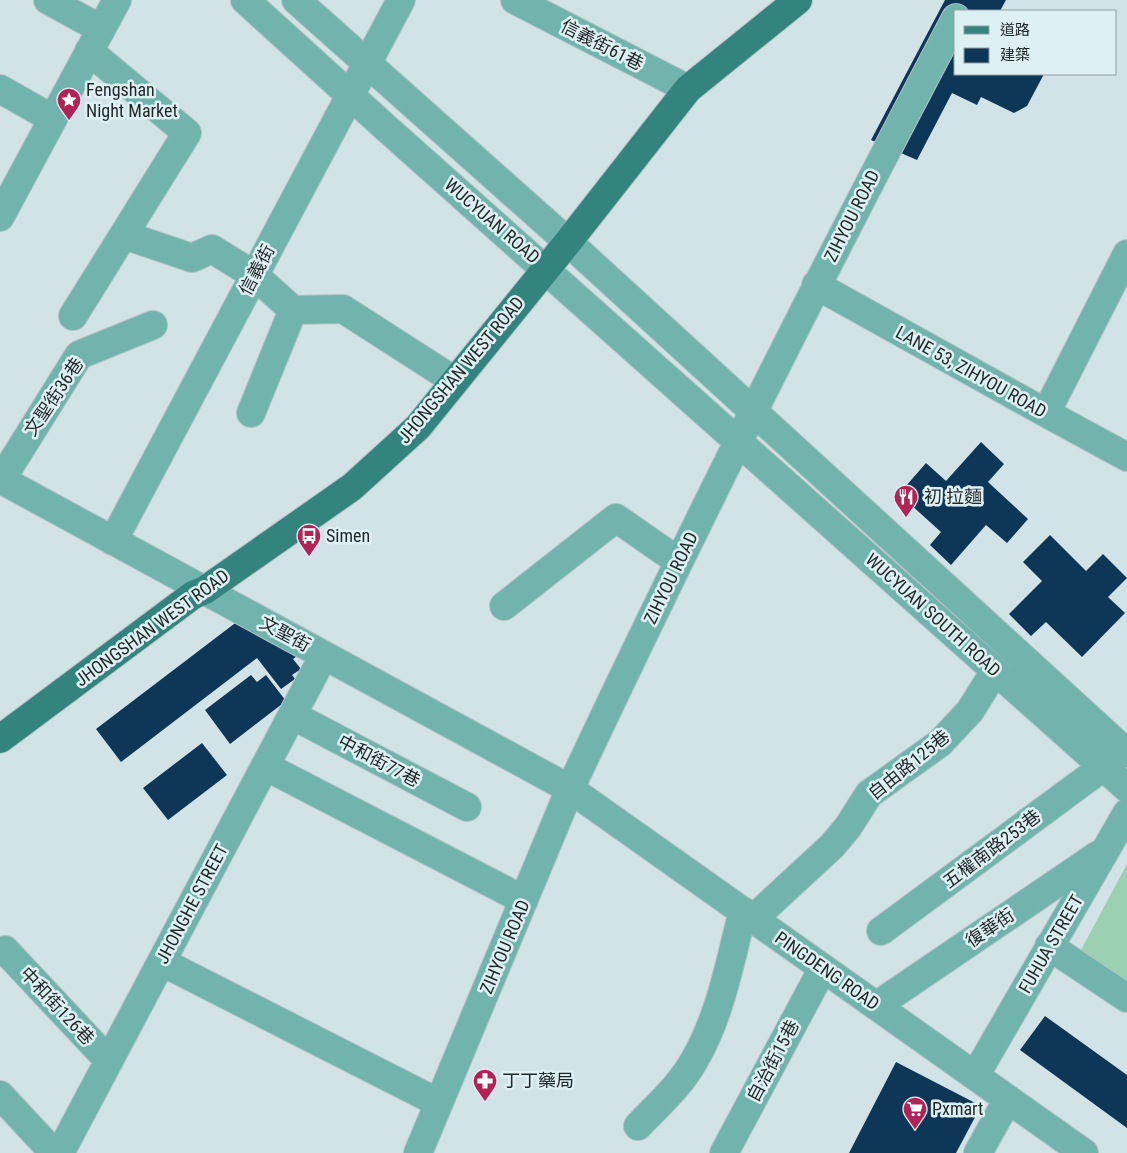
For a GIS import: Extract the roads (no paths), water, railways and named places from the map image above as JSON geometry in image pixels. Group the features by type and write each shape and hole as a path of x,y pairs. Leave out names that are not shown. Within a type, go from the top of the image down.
{"main road":[{"name":"JHONGSHAN WEST ROAD","path":"0,739 192,595 205,590 352,487 418,427 568,242 688,89 798,0"}],"street":[{"path":"48,0 95,40 187,133 74,316"},
{"path":"3,206 117,0"},
{"name":"WUCYUAN ROAD","path":"245,0 738,442"},
{"name":"WUCYUAN ROAD","path":"296,0 568,242 753,410"},
{"name":"信義街","path":"113,540 400,0"},
{"name":"信義街61巷","path":"515,0 688,89"},
{"name":"ZIHYOU ROAD","path":"418,1153 570,789 678,561 816,285 954,22"},
{"path":"0,89 52,119"},
{"path":"124,235 192,258 212,249 254,275 293,310 343,310 455,381"},
{"path":"1046,414 1127,254"},
{"name":"LANE 53, ZIHYOU ROAD","path":"816,285 1046,414 1127,457"},
{"path":"251,414 293,310"},
{"name":"文聖街36巷","path":"0,479 79,355 153,325"},
{"name":"WUCYUAN SOUTH ROAD","path":"753,410 1127,753"},
{"name":"WUCYUAN SOUTH ROAD","path":"738,442 1127,788"},
{"name":"文聖街","path":"0,479 570,789"},
{"path":"504,606 616,518 678,561"},
{"name":"JHONGHE STREET","path":"60,1152 324,655"},
{"name":"自由路125巷","path":"748,915 832,846 848,827 869,794 940,743 970,711 995,671"},
{"name":"中和街77巷","path":"292,715 467,807"},
{"path":"265,766 524,900"},
{"name":"五權南路253巷","path":"881,931 1103,767"},
{"name":"PINGDENG ROAD","path":"570,789 1084,1153"},
{"name":"FUHUA STREET","path":"975,1076 1127,813"},
{"name":"復華街","path":"876,1006 1105,850"},
{"path":"638,1126 673,1090 694,1061 712,1027 748,915"},
{"path":"1049,946 1127,998"},
{"name":"中和街126巷","path":"5,950 109,1061"},
{"path":"162,962 439,1103"},
{"name":"自治街15巷","path":"724,1153 823,968"},
{"path":"0,1095 60,1152"},
{"path":"978,1153 1008,1099"}],"place":[{"name":"Fengshan Night Market","path":"69,121"},
{"name":"初 拉麵","path":"906,518"},
{"name":"Simen","path":"309,557"},
{"name":"丁丁藥局","path":"485,1102"},
{"name":"Pxmart","path":"915,1130"}]}
